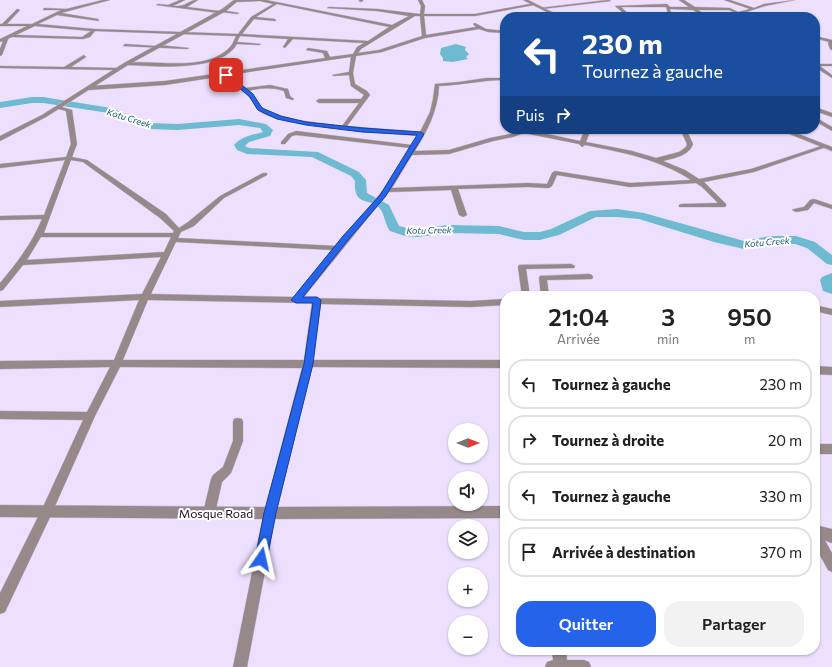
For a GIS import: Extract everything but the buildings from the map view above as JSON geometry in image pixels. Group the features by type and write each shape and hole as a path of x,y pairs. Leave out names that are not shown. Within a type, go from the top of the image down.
{"street":[{"path":"0,41 69,9 108,0"},
{"path":"169,6 183,0"},
{"path":"183,8 196,0"},
{"path":"0,139 61,106 117,69 156,46 220,12 236,1 262,0 275,4 394,27"},
{"path":"420,0 424,9 422,16 424,37"},
{"path":"525,0 550,12"},
{"path":"624,0 634,6"},
{"path":"663,0 669,12"},
{"path":"681,0 700,12"},
{"path":"721,1 727,0 754,9"},
{"path":"768,0 777,2"},
{"path":"746,12 764,5 793,0"},
{"path":"542,8 609,1"},
{"path":"321,13 335,3"},
{"path":"126,64 203,63 227,53 235,43 247,22 275,4"},
{"path":"329,8 384,10 422,16 467,16 534,4"},
{"path":"158,5 237,13"},
{"path":"0,6 6,6"},
{"path":"624,12 617,6 730,9 734,12"},
{"path":"44,9 69,9"},
{"path":"2,25 18,10"},
{"path":"57,14 98,20"},
{"path":"344,128 363,101 366,94 353,85 351,73 352,58 359,48 414,15"},
{"path":"467,16 479,28"},
{"path":"252,18 275,20"},
{"path":"2,25 35,25 94,30 182,32 370,42"},
{"path":"89,88 147,85 226,75 380,51 424,37 479,28 493,32 500,32"},
{"path":"8,37 83,38 88,36 94,30"},
{"path":"273,37 277,33"},
{"path":"0,55 8,37"},
{"path":"48,41 54,37"},
{"path":"285,47 292,38"},
{"path":"820,38 832,41 830,43 832,49"},
{"path":"235,43 259,44"},
{"path":"125,45 187,48"},
{"path":"308,49 325,52 328,59"},
{"path":"64,70 84,56"},
{"path":"820,65 832,65"},
{"path":"0,67 64,70 117,69"},
{"path":"820,68 831,76"},
{"path":"334,75 351,73"},
{"path":"226,75 254,99 260,109 272,115 294,121 344,128 421,134"},
{"path":"296,300 387,190 412,150 435,106 436,85 459,84 486,79 500,79"},
{"path":"244,90 263,86 272,86 286,90 288,97 291,99"},
{"path":"319,101 363,101"},
{"path":"0,288 21,263 39,235 70,158 74,144 68,110 61,106"},
{"path":"820,111 832,117"},
{"path":"820,122 832,129"},
{"path":"283,143 290,136 296,133 412,150 449,152 516,134"},
{"path":"536,134 548,138 616,149 656,160 700,181 714,193 724,205 681,206"},
{"path":"582,144 586,134"},
{"path":"656,160 684,153 689,147 690,142 686,134"},
{"path":"793,134 829,148"},
{"path":"387,190 528,185 549,186 555,173 630,185 700,181 752,171 829,148"},
{"path":"0,166 70,158 85,161 163,216 176,236"},
{"path":"0,607 48,511 90,416 117,363 145,298 176,236 222,197 265,174"},
{"path":"454,188 463,215"},
{"path":"796,210 806,209 812,201 832,207"},
{"path":"0,218 47,217"},
{"path":"39,235 176,236 338,248"},
{"path":"21,263 167,254"},
{"path":"525,291 522,268 571,266"},
{"path":"544,291 543,278 589,277"},
{"path":"0,304 145,298 471,304 500,302"},
{"path":"240,667 270,513 308,364 317,300"},
{"path":"820,309 832,312"},
{"path":"0,365 117,363 500,364"},
{"path":"820,370 832,370"},
{"path":"0,415 90,416"},
{"path":"209,513 217,479 227,470 238,441 238,422"},
{"path":"820,449 832,449"},
{"name":"Mosque Road","path":"0,511 209,513 500,512"},
{"path":"820,532 832,536"},
{"path":"820,543 832,566"},
{"path":"560,655 561,667"},
{"path":"552,667 584,667"}],"water":[{"path":"456,44 466,47 465,50 469,54 466,57 468,59 453,62 443,61 440,54 441,48"}],"waterway":[{"name":"Kotu Creek","path":"0,105 32,100 43,100 111,111 149,126 178,127 239,122 263,126 268,130 267,134 246,140 239,145 241,148 247,151 314,154 355,174 361,180 360,191 362,195 385,207 394,228 405,232 418,233 448,229 499,230 524,236 540,236 555,232 594,214 617,213 640,216 718,239 744,245 770,240 796,240 811,245 832,261"},
{"name":"Kotu Creek","path":"832,277 827,280 828,288 832,289"}],"route":[{"path":"226,75 251,95 260,109 272,115 306,124 421,134 383,196 346,238 296,300 317,300 308,364 270,513 261,559"}]}
